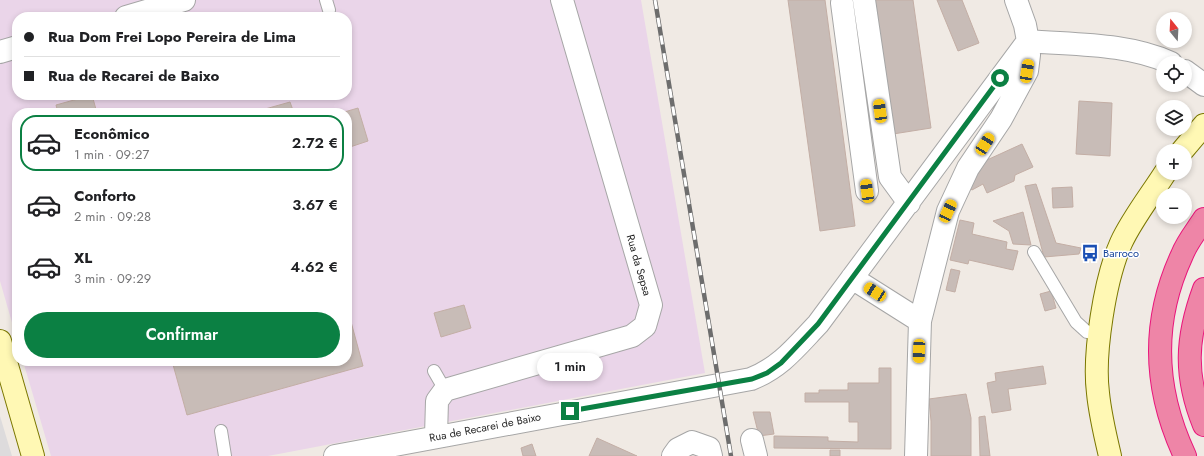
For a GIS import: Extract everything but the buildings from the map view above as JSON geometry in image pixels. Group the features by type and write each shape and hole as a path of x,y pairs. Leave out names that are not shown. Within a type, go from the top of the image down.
{"highway":[{"path":"1185,456 1174,431 1166,405 1160,374 1161,322 1165,300 1182,254 1204,219"},
{"path":"1204,289 1194,316 1190,345 1190,375 1196,406 1204,425"}],"street":[{"path":"143,12 184,0"},
{"name":"Rua da Sepsa","path":"445,390 632,336 645,326 651,305 562,0"},
{"path":"916,456 920,321 948,211 968,168 1001,119 1027,71 1029,55 1028,41 1025,24 1016,0"},
{"path":"852,1 880,111 890,177 909,203"},
{"path":"852,1 857,113 867,191"},
{"path":"1028,41 1093,45 1125,49 1156,56"},
{"name":"Rua de Recarei de Baixo","path":"335,456 436,436 752,379 767,373 781,363 818,324 1028,41"},
{"path":"0,52 12,48"},
{"path":"1192,76 1204,85"},
{"path":"857,113 880,111"},
{"path":"1188,144 1204,125"},
{"path":"1110,456 1097,392 1096,363 1112,266 1121,242 1161,180"},
{"path":"852,278 920,321"},
{"path":"0,340 33,456"},
{"path":"436,436 437,401 445,390"},
{"path":"676,453 692,442 710,448 711,456"}],"lane":[{"path":"1034,252 1076,322 1087,332 1100,335"},
{"path":"434,371 445,390"},
{"path":"220,431 225,456"}],"shaded area":[{"path":"0,0 641,0 705,373 268,456 51,456 24,366 352,366 352,108 12,108 12,323 0,281"},
{"path":"0,416 12,456 0,456"}],"railway":[{"path":"655,0 731,456"}],"place":[{"name":"Barroco","path":"1090,253"}],"route":[{"path":"570,411 704,386 752,379 767,373 781,363 818,324 1000,78"}]}
